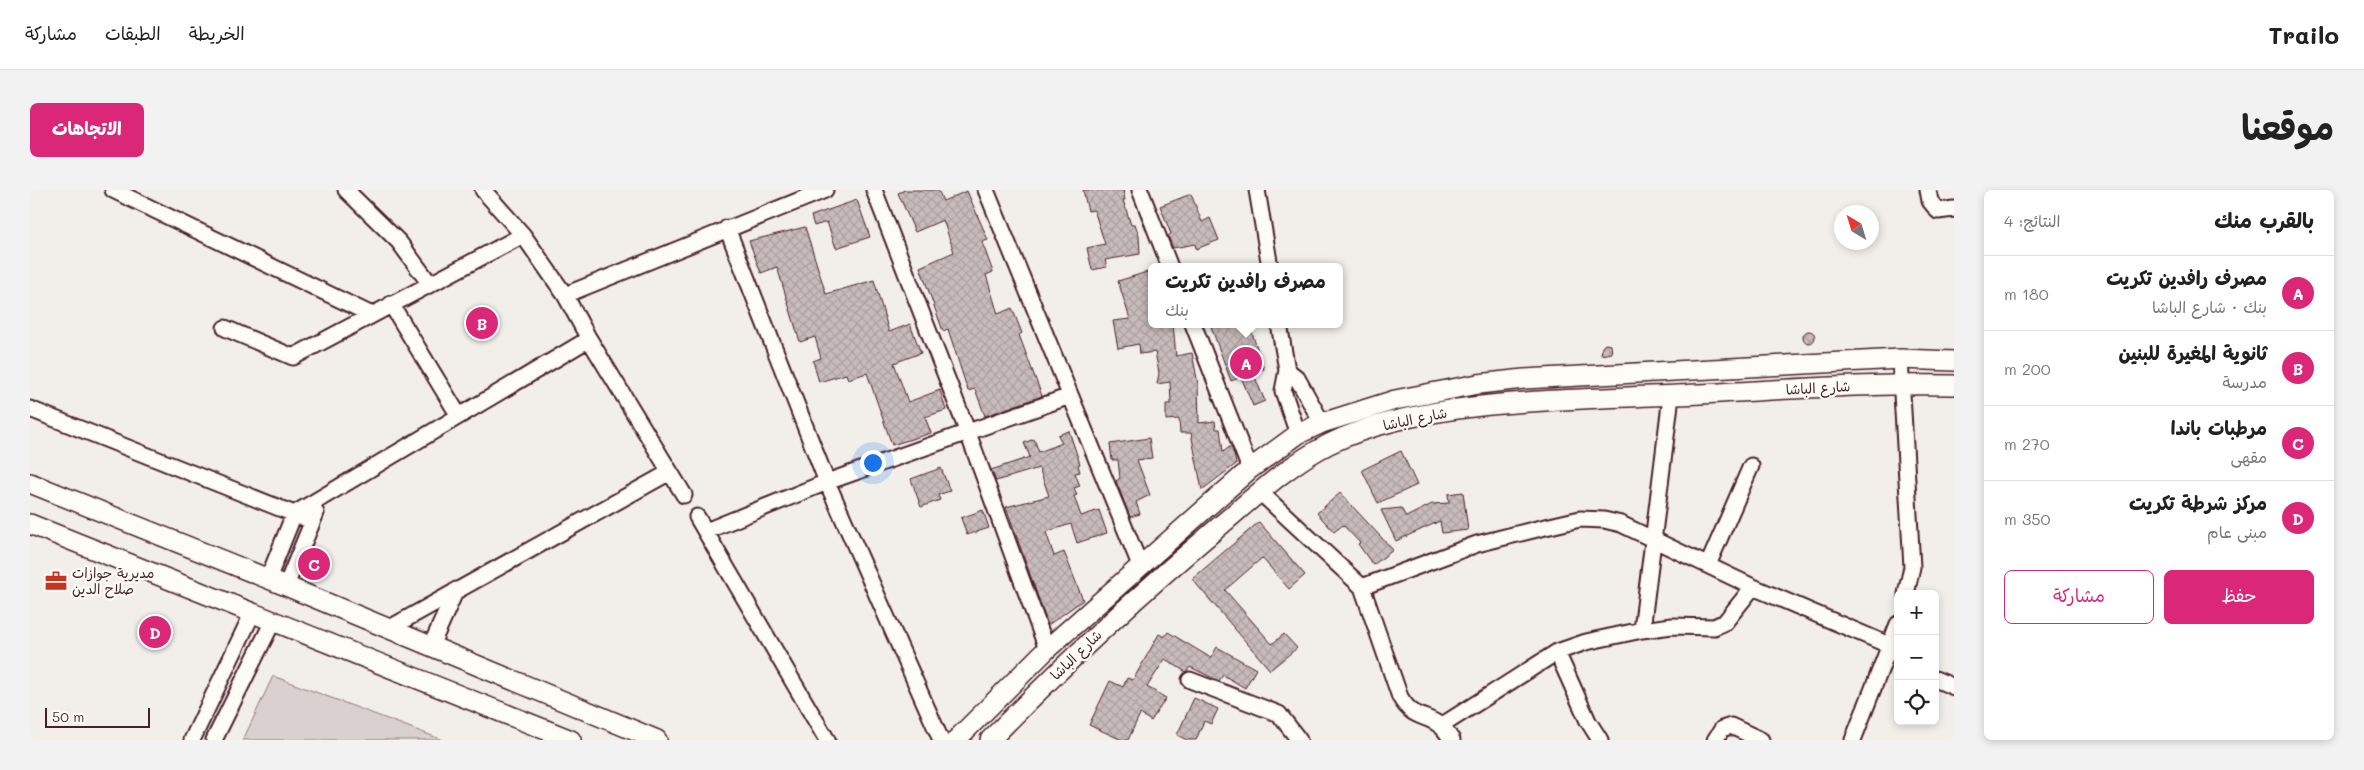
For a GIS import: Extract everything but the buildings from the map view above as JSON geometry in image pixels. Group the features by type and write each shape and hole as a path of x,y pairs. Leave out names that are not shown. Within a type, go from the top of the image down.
{"main road":[{"path":"956,740 1047,649 1250,469 1298,434 1322,423 1395,400 1478,384 1524,379 1900,359 1954,361"},
{"name":"شارع الباشا","path":"990,740 1113,619 1260,492 1309,456 1329,444 1410,418 1459,410 1513,405 1903,384 1954,386"},
{"path":"30,483 286,586 657,740"},
{"path":"30,524 570,740"}],"street":[{"path":"346,190 399,242 430,284"},
{"path":"483,190 523,234 565,295 589,339 684,495"},
{"path":"565,295 825,190"},
{"path":"874,190 968,433 1047,649"},
{"path":"986,190 1140,566"},
{"path":"1140,190 1168,263"},
{"path":"1257,190 1269,263"},
{"path":"1928,190 1930,201 1938,211 1954,209"},
{"path":"118,191 372,314"},
{"path":"727,228 827,482 941,740"},
{"path":"225,328 293,357 523,234"},
{"path":"391,304 459,416"},
{"path":"1194,328 1250,469"},
{"path":"1280,328 1287,370 1283,391 1298,434"},
{"path":"268,579 294,514 589,339"},
{"path":"1900,359 1903,384 1912,567 1907,590"},
{"path":"1287,370 1298,378 1322,423"},
{"path":"706,531 827,482 1070,396"},
{"path":"1642,630 1671,396"},
{"path":"30,409 312,521"},
{"path":"1708,565 1751,466"},
{"path":"388,629 670,472"},
{"path":"1260,492 1362,587 1400,697 1412,713 1441,726 1452,740"},
{"path":"286,586 322,497"},
{"path":"697,517 827,740"},
{"path":"1362,587 1477,544 1580,519 1604,520 1621,524 1753,587 1894,649 1853,740"},
{"path":"1441,726 1557,652 1586,642 1642,630 1672,626 1714,628 1725,622 1753,587"},
{"path":"431,646 456,590"},
{"path":"192,740 252,614"},
{"path":"214,740 273,620"},
{"path":"1557,652 1588,721 1600,740"},
{"path":"1190,680 1279,714 1299,740"},
{"path":"1937,680 1954,687"},
{"path":"1715,740 1722,729 1731,726 1761,740"}],"shaded area":[{"path":"273,676 443,740 243,740"}],"place":[{"name":"ثانوية المغيرة للبنين","path":"482,323"},
{"name":"مصرف رافدين تكريت","path":"1246,363"},
{"name":"مرطبات باندا","path":"314,564"},
{"name":"مديرية جوازات صلاح الدين","path":"56,581"},
{"name":"مركز شرطة تكريت","path":"155,632"}]}
